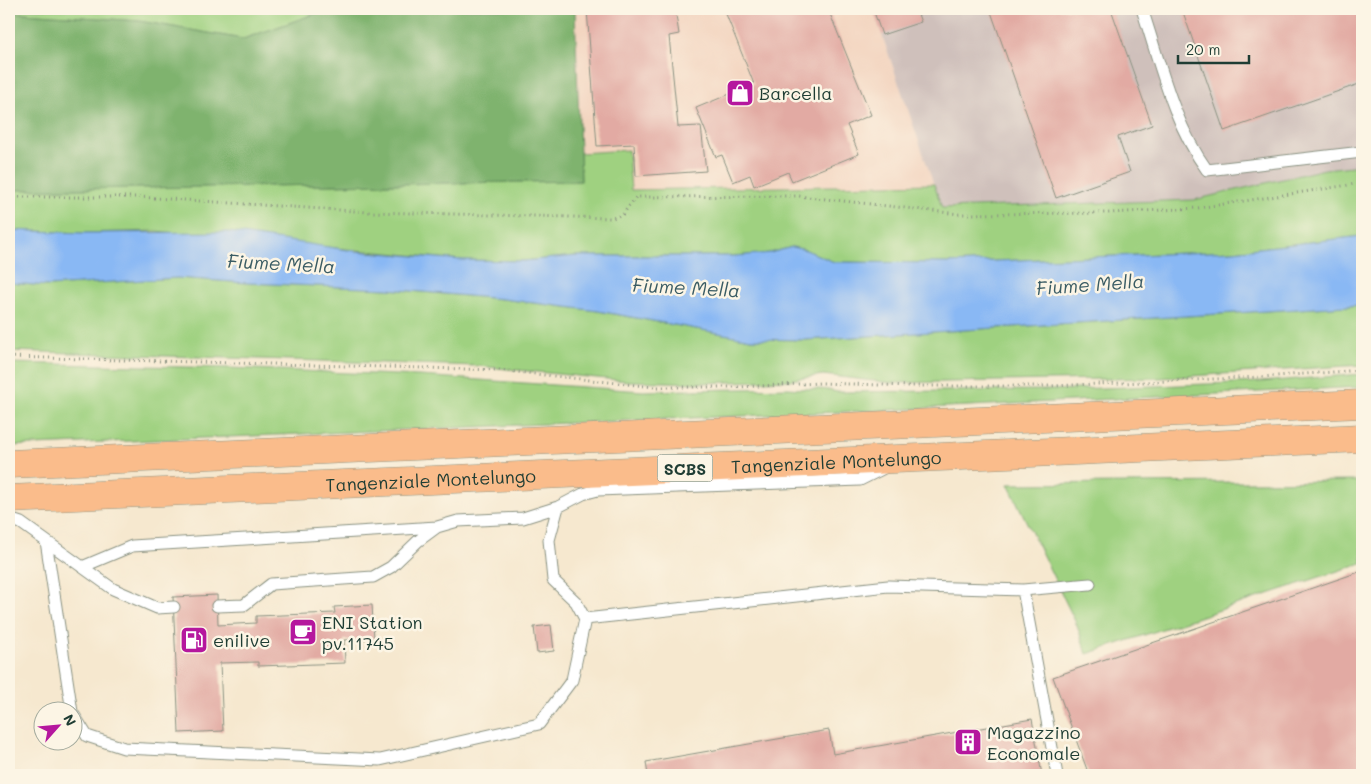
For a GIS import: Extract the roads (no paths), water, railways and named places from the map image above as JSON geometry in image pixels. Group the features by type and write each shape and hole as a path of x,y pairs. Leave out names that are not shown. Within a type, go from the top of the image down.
{"highway":[{"name":"Tangenziale Montelungo","path":"9,464 1362,404"},
{"name":"Tangenziale Montelungo","path":"9,499 1362,438"}],"lane":[{"path":"1142,9 1176,111 1192,150 1207,170 1362,152"},
{"path":"82,567 132,546 437,527 458,521 523,518 558,507 583,494 598,490 860,480 905,458"},
{"path":"82,728 87,736 124,748 380,760 539,724 572,680 585,619 576,602 553,580 549,540 558,507"},
{"path":"9,519 21,523 113,589 156,608 174,607"},
{"path":"217,606 244,604 271,584 372,577 391,567 437,527"},
{"path":"46,541 70,702"},
{"path":"585,619 888,586 1024,590 1090,584"},
{"path":"1024,590 1057,775"}],"water":[{"name":"Fiume Mella","path":"9,230 83,233 229,232 355,251 462,260 523,261 576,256 735,256 770,253 792,247 806,250 834,262 948,263 1233,251 1362,236 1362,305 805,340 751,339 598,311 502,299 388,289 177,278 48,286 9,283"}],"place":[{"name":"Barcella","path":"740,93"},
{"name":"ENI Station pv.11745","path":"303,632"},
{"name":"enilive","path":"194,640"},
{"name":"Magazzino Economale","path":"968,742"}]}
